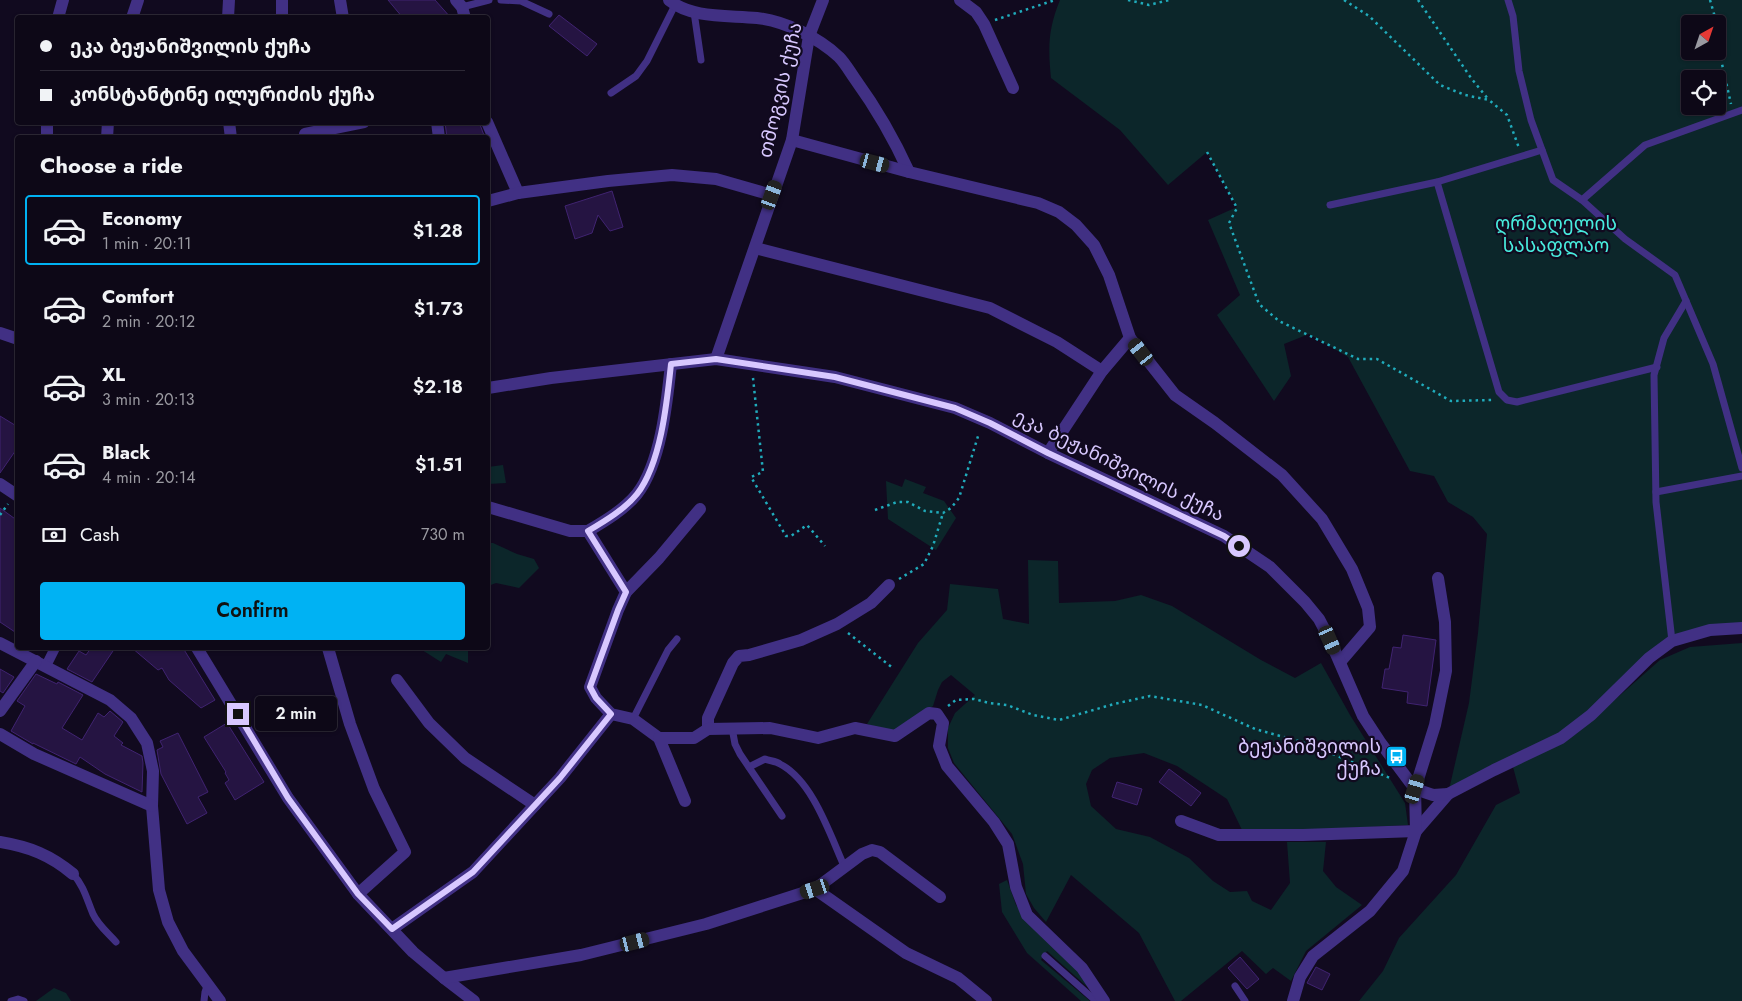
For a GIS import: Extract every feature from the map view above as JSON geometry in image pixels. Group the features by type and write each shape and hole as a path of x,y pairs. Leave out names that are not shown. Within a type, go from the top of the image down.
{"street":[{"path":"59,15 63,0"},
{"path":"133,15 138,0"},
{"path":"228,15 229,0"},
{"path":"282,0 282,15"},
{"path":"340,0 342,15"},
{"name":"თმოგვის ქუჩა","path":"716,359 792,140 809,36 823,0"},
{"path":"960,0 976,12 984,24 1014,88"},
{"path":"673,2 694,12 760,19 791,26 840,58 883,122 909,172"},
{"path":"305,131 344,125"},
{"path":"488,125 518,193"},
{"path":"792,140 909,172 1038,203 1059,212 1076,225 1094,245 1109,275 1130,338 1175,395 1215,423 1282,475 1322,519 1352,569 1368,608 1370,627 1340,662"},
{"path":"490,200 518,193 672,175 716,180 772,195"},
{"path":"755,248 990,308 1057,342 1102,371"},
{"path":"0,333 15,338"},
{"path":"1048,453 1102,371 1130,338"},
{"name":"ეკა ბეჟანიშვილის ქუჩა","path":"490,388 551,378 716,359 835,377 955,408 983,420 1048,453 1224,536 1270,567 1319,619 1363,716 1415,789"},
{"path":"490,508 570,531 588,531 607,520 637,494 651,470 667,404 671,364"},
{"path":"0,484 15,494"},
{"path":"685,801 659,738 633,719 611,714 596,698 590,687 626,592 659,558 700,510"},
{"path":"588,531 626,592"},
{"path":"1293,1001 1300,977 1313,956 1370,911 1403,871 1416,831 1415,789 1435,725 1446,670 1445,622 1438,578"},
{"path":"708,729 708,718 733,663 739,656 749,656 800,640 838,624 871,603 889,585"},
{"path":"1181,821 1219,835 1303,836 1416,831 1448,794 1561,738 1591,715 1649,658 1672,641 1710,630 1742,628"},
{"path":"0,643 110,700 131,718 146,743 153,771 152,806 159,890 168,922 183,951 207,986 220,1001"},
{"path":"0,711 53,650"},
{"path":"198,650 288,798 358,894 413,952 474,1001"},
{"path":"329,650 350,724 374,789 405,852 358,894"},
{"path":"397,680 430,723 466,758 535,805"},
{"path":"659,738 694,738 708,729 732,728 770,728 818,738 855,728 895,736 929,713 936,714 942,723 939,746 947,766 994,822 1008,844 1016,887 1028,915 1082,968 1104,1001"},
{"path":"392,929 473,872 560,778 611,714"},
{"path":"0,734 34,754 152,806"},
{"path":"1415,789 1433,795 1448,794"},
{"path":"0,842 42,853 58,862 73,874"},
{"path":"444,978 581,956 706,924 815,889 862,854 872,850 880,852 940,897"},
{"path":"815,889 906,953 958,978 986,1001"}],"lane":[{"path":"461,8 489,0"},
{"path":"501,0 521,2 549,14"},
{"path":"1508,0 1513,16 1519,71 1531,120 1553,180 1582,200 1626,239 1675,275 1713,364 1742,468"},
{"path":"612,93 636,76 647,61 673,2"},
{"path":"694,12 702,60"},
{"path":"1582,200 1645,145 1742,110"},
{"path":"1330,205 1438,182 1542,150"},
{"path":"1438,182 1500,392 1507,400 1517,402 1657,367"},
{"path":"1672,641 1656,492 1654,375 1664,338 1686,301"},
{"path":"1656,492 1742,476"},
{"path":"633,719 668,650 678,639"},
{"path":"732,728 735,744 782,816"},
{"path":"749,767 765,759 779,763 798,778 815,802 845,868"},
{"path":"73,874 81,882 94,915 116,942"},
{"path":"1045,956 1096,1001"},
{"path":"204,1001 207,986"},
{"path":"1235,986 1245,1001"},
{"path":"11,1001 18,999 24,1001"}],"path":[{"path":"984,24 1055,0"},
{"path":"1128,0 1149,5 1169,0"},
{"path":"1344,0 1369,16 1440,85 1465,95 1489,100"},
{"path":"1418,0 1471,78 1489,100 1507,115 1521,152 1542,150"},
{"path":"1710,0 1714,15"},
{"path":"1721,60 1733,113"},
{"path":"1207,152 1237,208 1229,223 1259,304 1279,321 1358,358 1377,359 1451,401 1507,400"},
{"path":"752,364 763,472 751,477 786,536 791,536 807,525 825,546"},
{"path":"889,585 924,564 933,546 943,514 960,498 983,420"},
{"path":"875,510 897,502 908,502 926,511 943,514"},
{"path":"838,624 894,669"},
{"path":"936,714 956,700 974,699 1007,705 1033,715 1060,720 1114,704 1150,696 1202,705 1255,729 1309,744 1415,789"}],"green space":[{"name":"ღრმაღელის სასაფლაო","path":"1060,0 1742,0 1742,631 1672,641 1591,715 1448,794 1469,703 1478,633 1487,534 1473,517 1448,502 1434,476 1410,471 1348,357 1309,334 1284,344 1291,376 1274,401 1217,315 1240,295 1208,220 1237,207 1207,152 1168,185 1120,130 1051,78 1049,57 1053,20"},
{"path":"503,465 506,483 490,484 490,467"},
{"path":"905,479 926,487 923,493 944,501 956,518 936,550 888,519 886,481 902,487"},
{"path":"490,543 534,559 539,568 519,588 496,583 490,585"},
{"path":"1028,560 1058,561 1059,603 1115,601 1141,595 1172,606 1261,660 1295,678 1321,663 1350,715 1405,803 1408,825 1293,831 1242,830 1227,799 1177,766 1144,753 1110,758 1092,770 1086,784 1091,806 1116,829 1150,837 1189,858 1213,881 1230,892 1247,891 1252,901 1271,910 1290,883 1287,842 1326,842 1323,871 1336,887 1362,905 1306,951 1291,981 1273,968 1266,974 1242,951 1181,1001 1175,1001 1139,933 1071,875 1046,922 1034,908 1026,894 1023,864 1012,834 954,763 948,748 948,728 955,713 975,695 951,675 942,682 933,706 894,734 867,724 918,643 947,610 950,584 998,589 1003,619 1029,624"},
{"path":"1742,643 1742,1001 1359,1001 1383,971 1399,938 1456,875 1496,805 1520,793 1513,767 1576,734 1660,660 1690,647"},
{"path":"422,650 468,650 468,663 446,654 441,662"},
{"path":"1007,880 1016,905 1027,920 1080,971 1093,992 1047,951 1041,960 1090,1001 1081,1001 1027,953 1002,912 999,884"},
{"path":"54,988 66,993 71,1001 36,1001"}],"building":[{"path":"388,0 435,0 448,15 400,15"},
{"path":"559,15 597,44 587,56 549,26"},
{"path":"445,125 480,125 484,135 447,135"},
{"path":"612,191 623,227 610,231 598,215 592,233 575,239 565,206"},
{"path":"0,416 15,425 15,451 0,473"},
{"path":"0,508 15,519 15,632 0,622"},
{"path":"1403,635 1436,640 1427,706 1407,703 1408,692 1382,688 1385,669 1389,669 1393,647 1401,648"},
{"path":"90,650 114,650 92,682 67,669 79,651 86,655"},
{"path":"134,650 184,650 215,700 201,708 169,680 162,668 158,670"},
{"path":"0,669 14,677 3,693 0,691"},
{"path":"36,674 57,684 58,682 83,695 62,728 82,740 98,713 104,717 110,711 123,722 114,736 123,743 121,745 142,756 142,792 105,774 80,757 76,764 33,744 11,731 25,706 17,701"},
{"path":"227,723 264,782 235,800 225,783 229,780 226,772 204,737"},
{"path":"178,733 208,792 198,797 207,813 187,824 161,774 157,750 163,747 160,741"},
{"path":"1169,769 1201,793 1191,806 1159,782"},
{"path":"1117,782 1142,789 1137,805 1112,797"},
{"path":"1240,957 1259,979 1247,989 1228,968"},
{"path":"1316,967 1330,974 1322,990 1307,983"}],"place":[{"name":"ბეჟანიშვილის ქუჩა","path":"1397,757"}],"route":[{"path":"238,714 288,798 358,894 392,929 473,872 560,778 611,714 596,698 590,687 626,592 588,531 607,520 637,494 651,470 667,404 671,364 716,359 835,377 955,408 1224,536 1239,546"}]}
